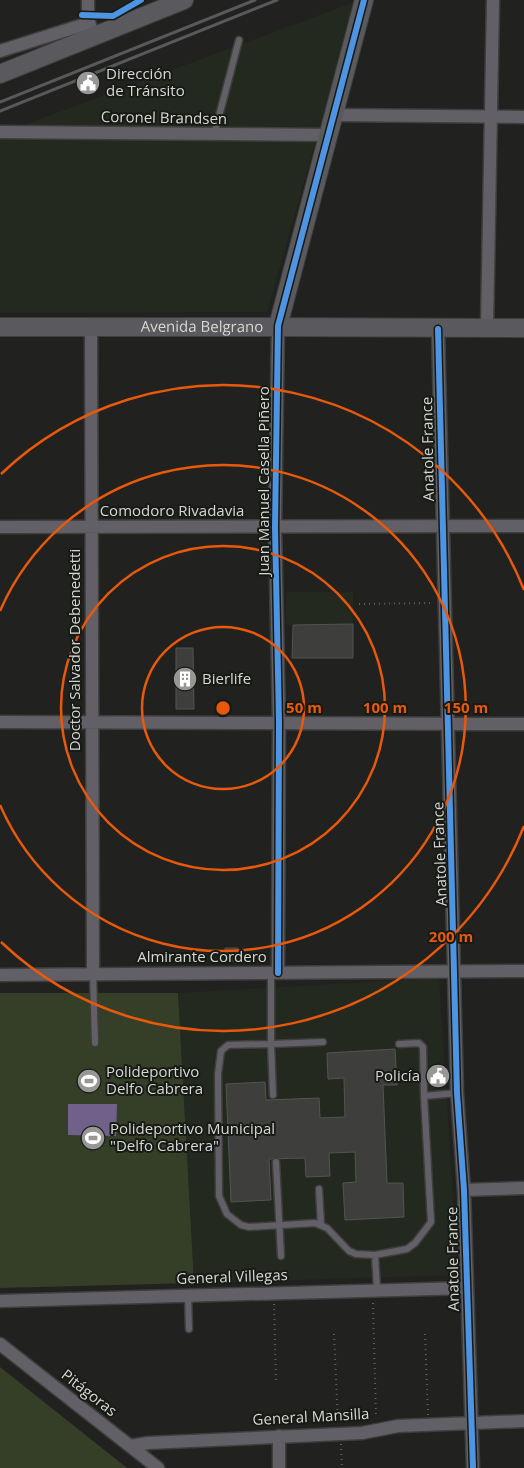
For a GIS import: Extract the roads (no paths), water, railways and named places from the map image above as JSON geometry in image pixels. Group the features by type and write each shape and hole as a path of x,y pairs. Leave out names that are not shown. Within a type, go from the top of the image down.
{"street":[{"path":"88,0 92,29"},
{"path":"0,51 92,29 184,0"},
{"name":"Juan Manuel Casella Piñero","path":"275,974 279,722 275,527 278,326 364,0"},
{"path":"487,328 493,0"},
{"path":"0,74 92,29"},
{"path":"334,115 524,117"},
{"name":"Coronel Brandsen","path":"0,132 328,135"},
{"name":"Avenida Belgrano","path":"0,326 524,328"},
{"name":"Doctor Salvador Debenedetti","path":"90,326 93,974"},
{"name":"Anatole France","path":"438,329 456,973 457,1093 464,1190 473,1468"},
{"name":"Comodoro Rivadavia","path":"0,527 524,526"},
{"path":"0,722 524,724"},
{"name":"Almirante Cordero","path":"0,975 524,971"},
{"path":"464,1190 524,1188"},
{"name":"General Villegas","path":"0,1301 375,1289 466,1288"},
{"name":"Pitágoras","path":"0,1344 158,1468"},
{"name":"General Mansilla","path":"130,1446 148,1442 340,1434 428,1424 524,1421"},
{"path":"278,1436 279,1468"}],"lane":[{"path":"214,135 239,40"},
{"path":"93,974 95,1043"},
{"path":"273,1096 271,1044 275,974"},
{"path":"323,1042 228,1045 221,1051 218,1074 219,1196 227,1214 242,1225 249,1227 321,1225 349,1250 363,1256 407,1249 415,1243 431,1222 423,1047 418,1043 399,1044"},
{"path":"424,1096 457,1093"},
{"path":"276,1162 281,1256"},
{"path":"318,1189 321,1225"},
{"path":"375,1255 375,1289"},
{"path":"188,1295 189,1329"}],"railway":[{"path":"0,102 255,0"},
{"path":"0,111 277,0"}],"place":[{"name":"Dirección de Tránsito","path":"88,83"},
{"name":"Bierlife","path":"185,679"},
{"name":"Policía","path":"438,1076"},
{"name":"Polideportivo Delfo Cabrera","path":"89,1081"},
{"name":"Polideportivo Municipal \"Delfo Cabrera\"","path":"93,1138"}]}
